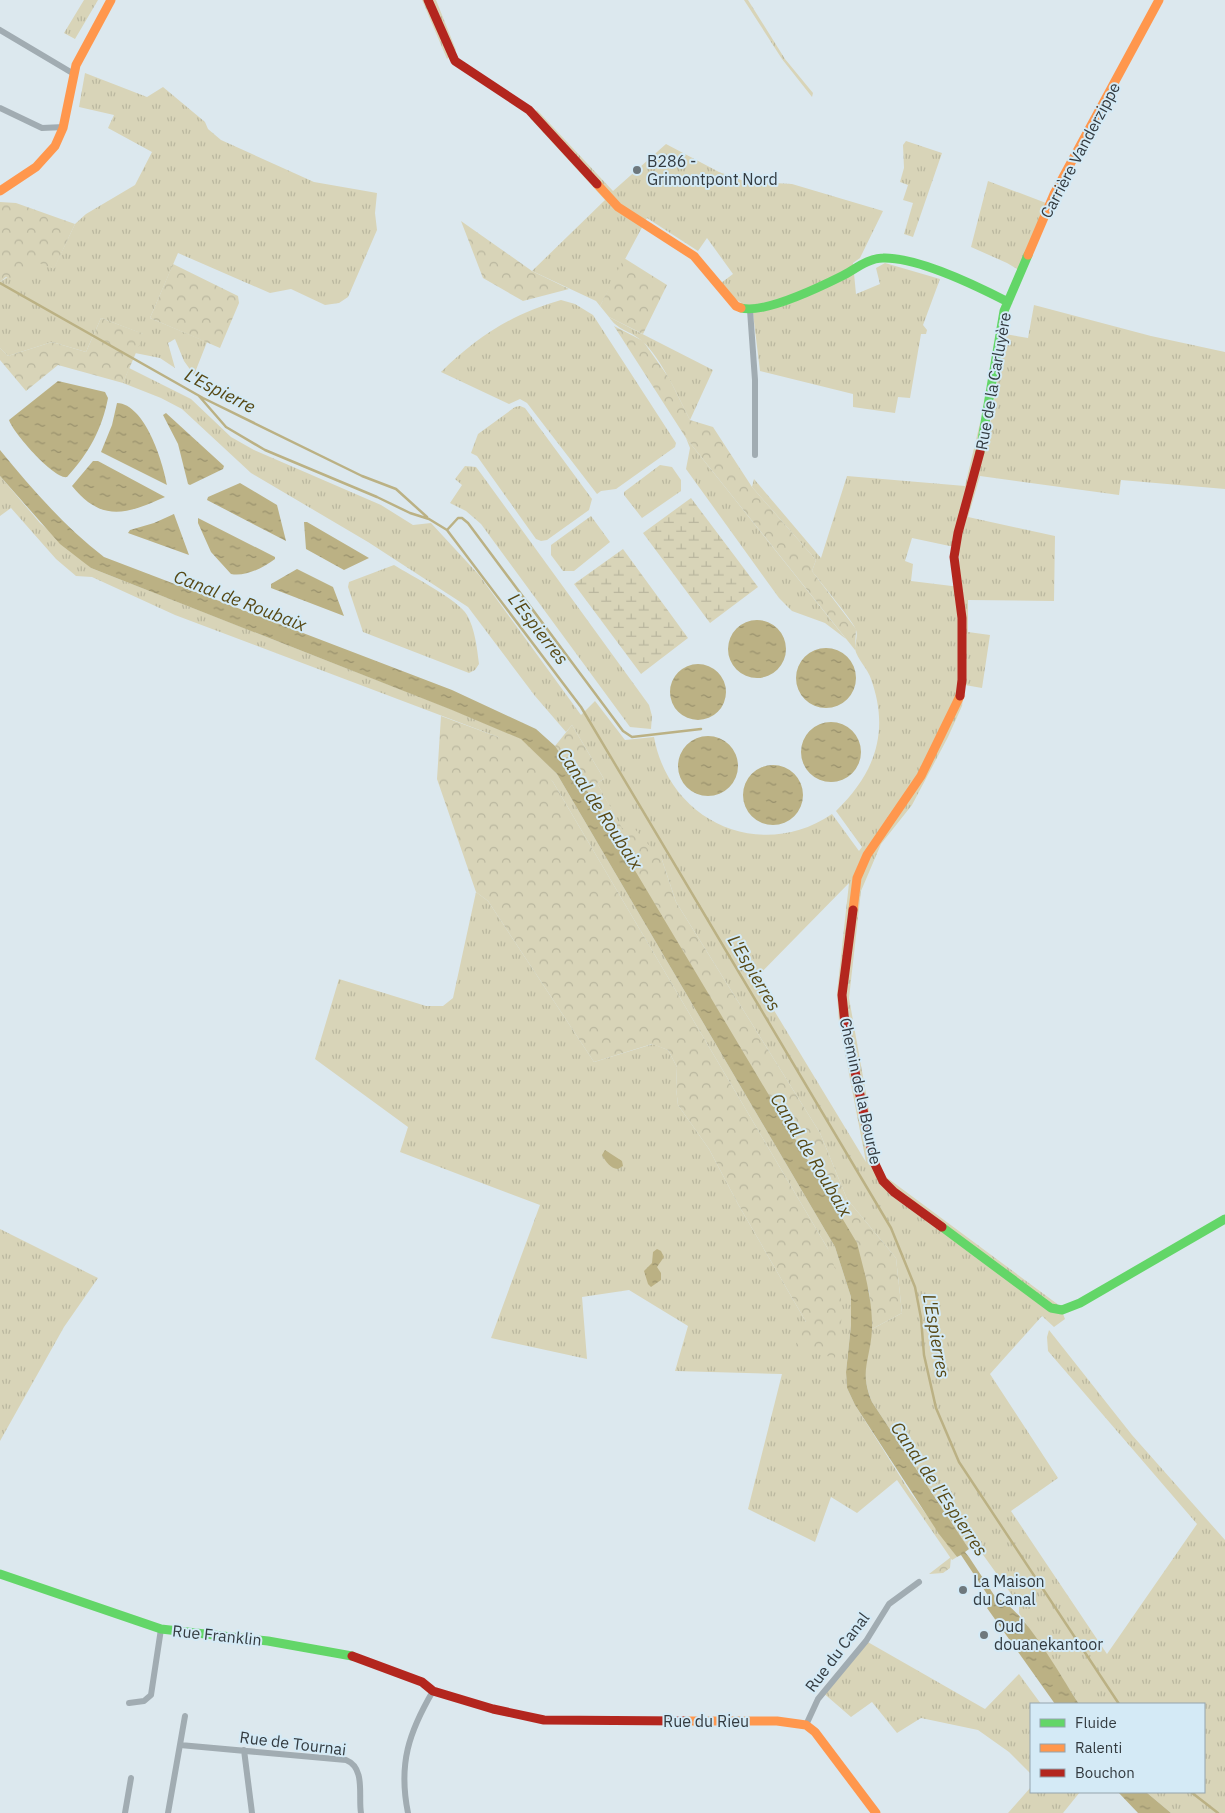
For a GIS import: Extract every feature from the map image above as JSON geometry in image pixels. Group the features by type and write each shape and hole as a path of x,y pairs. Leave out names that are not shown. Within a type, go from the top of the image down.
{"street":[{"path":"0,191 44,161 55,146 64,127 74,74 83,49 110,0"},
{"path":"428,0 455,61 529,110 618,207 689,252 700,262 731,302 741,308 750,310 755,380 755,455"},
{"name":"Carrière Vanderzippe","path":"1008,302 1054,194 1159,0"},
{"path":"0,30 74,74"},
{"path":"0,108 42,128 64,127"},
{"name":"Rue de la Carluyère","path":"750,310 818,287 869,261 888,258 903,261 979,288 1008,302 1002,321 980,456 955,549 955,573 962,618 962,680"},
{"name":"Chemin de la Bourde","path":"962,680 956,706 925,769 864,860 856,884 844,971 843,1007 869,1143 879,1174 894,1192 1046,1305 1058,1311 1080,1303 1225,1219"},
{"name":"Rue Franklin","path":"0,1574 30,1586 161,1629 314,1648 351,1656 422,1682 433,1691 493,1709"},
{"name":"Rue du Canal","path":"806,1725 818,1699 866,1641 889,1604 919,1582"},
{"path":"129,1703 144,1701 151,1695 161,1629"},
{"path":"408,1813 404,1780 408,1742 417,1718 433,1691"},
{"name":"Rue du Rieu","path":"493,1709 544,1720 777,1720 806,1725"},
{"path":"168,1813 185,1716"},
{"path":"806,1725 815,1732 876,1813"},
{"name":"Rue de Tournai","path":"180,1745 341,1759 350,1762 360,1776 361,1813"},
{"path":"244,1750 252,1813"},
{"path":"125,1813 130,1778"}],"green space":[{"path":"84,0 98,0 75,39 64,33"},
{"path":"422,0 436,0 456,50 447,59"},
{"path":"744,0 748,0 785,59 813,93 812,97 782,59"},
{"path":"85,73 147,97 163,87 205,122 208,129 221,140 314,182 377,193 375,213 377,230 348,297 339,303 325,305 291,289 270,293 178,253 150,318 207,342 194,375 184,361 175,339 168,343 175,368 160,358 135,353 143,334 101,318 86,352 52,342 8,356 0,348 0,282 34,260 54,268 75,224 86,214 135,185 152,152 108,128 114,115 79,107"},
{"path":"537,110 613,191 666,144 719,172 744,181 792,184 883,211 860,258 853,263 856,294 880,284 876,268 885,263 940,279 923,325 927,330 926,334 921,334 910,398 898,397 895,413 853,407 853,394 760,371 752,305 746,306 734,298 721,283 733,274 707,238 698,251 647,218 600,306 596,301 532,271 605,200 530,118"},
{"path":"906,141 942,153 913,237 904,234 913,203 903,200 908,185 900,182 904,168 903,145"},
{"path":"988,181 1046,203 1024,273 971,247"},
{"path":"0,202 16,203 75,224 54,269 34,261 22,282 6,277 0,282"},
{"path":"461,221 532,271 569,289 523,301 483,278"},
{"path":"624,258 667,285 643,334 609,317 600,306"},
{"path":"173,264 238,296 239,303 220,348 150,318"},
{"path":"561,300 575,304 593,315 676,443 675,447 616,489 601,491 597,494 527,403 520,399 509,404 441,372 482,337 511,319"},
{"path":"1034,305 1151,336 1225,352 1225,489 1121,480 1119,495 980,476 968,517 1055,536 1054,601 968,600 968,632 990,635 982,688 965,685 962,706 948,737 912,805 881,844 861,891 849,998 873,1133 880,1165 886,1177 1060,1306 1065,1319 1054,1327 1042,1316 990,1374 1058,1478 1011,1511 1107,1654 1197,1524 1048,1351 1047,1337 1049,1330 1132,1435 1225,1540 1225,1813 1171,1813 1147,1793 1205,1793 1205,1703 1078,1703 1019,1613 1019,1605 976,1545 969,1549 872,1402 865,1374 872,1329 902,1313 896,1258 847,1199 820,1133 676,902 662,860 622,829 597,783 604,779 572,725 566,732 535,696 468,607 368,542 251,473 182,409 161,398 123,383 129,368 191,399 231,437 254,450 381,505 413,525 431,523 479,575 581,715 595,701 625,740 654,737 663,766 678,791 698,811 722,825 748,833 776,834 804,828 832,814 859,851 862,847 836,811 861,782 875,751 879,734 877,698 870,675 856,653 857,632 854,626 812,571 816,560 752,487 754,479 821,558 847,476 965,486 980,423 990,424 1005,334 1028,338","holes":["912,538 959,548 960,587 911,581 913,564 905,561","849,883 837,993 839,1022 866,1162 755,979"]},
{"path":"609,317 713,370 690,420 669,379 649,348 638,338 616,325"},
{"path":"101,318 144,334 123,383 58,365 26,391 0,360 0,348 8,356 52,342 86,352"},
{"path":"614,326 643,341 669,378 690,420 713,427 752,487 816,560 812,571 856,629 855,650 686,438"},
{"path":"515,407 525,408 592,499 589,510 547,540 541,541 536,539 477,456 471,453 478,434"},
{"path":"686,438 846,639 825,623 792,611 779,598 686,469 690,448"},
{"path":"660,465 672,467 681,480 681,491 642,518 624,495 624,492"},
{"path":"465,466 476,467 649,705 652,716 651,729 630,727 481,524 466,511 450,503 462,485 455,479"},
{"path":"0,476 40,523 91,568 453,710 522,739 557,774 835,1247 851,1297 851,1325 846,1372 847,1388 855,1405 910,1492 957,1557 952,1560 897,1480 857,1513 831,1497 815,1542 748,1509 782,1374 675,1371 688,1326 629,1290 582,1297 587,1359 491,1338 540,1205 400,1152 408,1127 315,1059 339,979 426,1006 443,1006 453,998 476,892 488,901 594,1062 653,1044 668,1050 677,1067 676,1088 678,1105 709,1149 738,1204 806,1322 835,1358 828,1249 553,782 498,737 175,615 92,577 76,576 56,559 11,508 0,516"},
{"path":"691,498 758,587 710,623 643,533"},
{"path":"591,516 610,542 574,571 563,571 551,555 551,545"},
{"path":"623,549 688,638 641,674 574,584"},
{"path":"394,565 445,595 467,615 474,632 479,664 475,670 469,673 363,632 348,587 349,582"},
{"path":"441,716 498,737 526,753 553,782 828,1249 837,1274 843,1311 835,1358 794,1348 806,1322 738,1204 709,1149 678,1105 676,1088 677,1067 668,1050 652,1044 594,1062 488,901 476,892 437,779"},
{"path":"572,725 604,779 597,783 622,828 633,827 662,860 676,902 820,1133 847,1199 896,1258 902,1313 872,1329 869,1291 590,795 555,746"},
{"path":"0,1229 98,1278 64,1327 0,1441"},
{"path":"951,1557 950,1568 943,1573 929,1574"},
{"path":"866,1641 985,1709 1019,1674 1040,1703 1030,1703 1030,1773 1009,1752 978,1730 921,1718 897,1733 872,1702 851,1717 821,1691"},
{"path":"1030,1788 1030,1793 1079,1793 1063,1813 1008,1813"}],"water":[{"path":"58,381 105,392 108,398 94,440 82,459 67,477 61,476 44,464 18,435 9,420"},
{"path":"117,403 127,406 144,423 157,449 167,485 101,452 112,425"},
{"path":"166,413 224,466 223,469 190,485 188,484 178,444 163,415"},
{"path":"0,450 24,479 75,533 104,557 452,690 536,729 555,746 590,795 857,1243 868,1286 871,1308 872,1330 866,1366 866,1382 872,1402 969,1549 965,1552 996,1598 1007,1604 1030,1629 1078,1703 1054,1703 987,1608 992,1604 991,1600 961,1555 957,1557 939,1534 855,1405 847,1388 846,1372 851,1325 851,1297 835,1247 557,774 521,739 91,568 60,544 0,476"},
{"path":"93,461 98,461 165,497 127,511 115,512 94,506 72,486"},
{"path":"240,483 277,505 286,541 207,500 208,497"},
{"path":"174,514 189,555 128,533 130,530 154,523"},
{"path":"198,518 275,557 275,559 254,571 236,575 231,574 211,552 198,523"},
{"path":"304,522 369,558 344,570 306,549"},
{"path":"297,569 333,587 344,616 271,588 271,584"},
{"path":"757,620 768,622 778,628 784,638 786,649 784,660 778,670 768,676 757,678 746,676 736,670 730,660 728,649 730,638 736,628 746,622"},
{"path":"820,648 832,648 843,653 851,661 856,672 854,690 843,703 832,708 820,708 809,703 801,695 796,684 796,672 801,661 809,653"},
{"path":"698,664 709,666 718,672 724,681 726,692 724,703 718,712 709,718 698,720 687,718 678,712 672,703 670,692 672,681 678,672 687,666"},
{"path":"831,722 848,727 856,735 861,752 856,769 848,777 831,782 814,777 806,769 801,752 806,735 814,727"},
{"path":"708,736 724,741 729,745 733,750 738,766 733,782 729,787 724,791 708,796 692,791 687,787 683,782 678,766 683,750 687,745 692,741"},
{"path":"767,765 779,765 790,770 798,778 803,789 801,807 790,820 779,825 767,825 756,820 748,812 743,801 743,789 748,778 756,770"},
{"path":"605,1150 622,1161 623,1166 618,1169 608,1164 602,1155"},
{"path":"657,1249 661,1251 664,1257 657,1267 661,1273 661,1280 651,1287 648,1284 644,1271 652,1263 653,1252"},
{"path":"1119,1793 1147,1793 1171,1813 1138,1813"}],"waterway":[{"name":"L'Espierre","path":"0,283 203,398 362,476 396,489 427,517"},
{"name":"L'Espierres","path":"199,396 226,427 265,450 377,497 410,513 429,519 447,530 581,707 891,1228 915,1287 921,1318 924,1355 936,1408 959,1462 1118,1703"},
{"path":"447,530 458,518 462,518 468,523 623,731 632,737 701,729"},
{"name":"L'Espierres","path":"1192,1793 1218,1813"}],"traffic: fast":[{"path":"980,452 1004,311 1028,255"},
{"path":"741,308 764,307 807,293 867,262 883,258 913,262 929,267 1008,302"},
{"path":"942,1227 1051,1308 1062,1310 1080,1303 1225,1219"},
{"path":"0,1574 161,1629 268,1641 352,1656"}],"traffic: slow":[{"path":"0,191 36,167 55,146 63,128 76,65 111,0"},
{"path":"1028,255 1054,194 1159,0"},
{"path":"597,184 618,207 694,256 736,306 741,308"},
{"path":"853,910 857,878 867,855 921,776 960,696"},
{"path":"684,1721 777,1721 806,1725 815,1732 876,1813"}],"traffic: jam":[{"path":"428,0 455,61 529,110 597,184"},
{"path":"960,696 962,680 962,618 954,557 958,533 980,452"},
{"path":"853,910 842,995 845,1024 874,1162 883,1181 894,1192 942,1227"},
{"path":"352,1656 422,1682 433,1691 493,1709 544,1720 684,1721"}],"place":[{"name":"B286 - Grimontpont Nord","path":"637,170"},
{"name":"La Maison du Canal","path":"963,1590"},
{"name":"Oud douanekantoor","path":"984,1635"}],"water label":[{"name":"Canal de Roubaix","path":"240,601"},
{"name":"Canal de Roubaix","path":"600,809"},
{"name":"Canal de Roubaix","path":"811,1155"},
{"name":"Canal de l'Espierres","path":"939,1489"}]}
